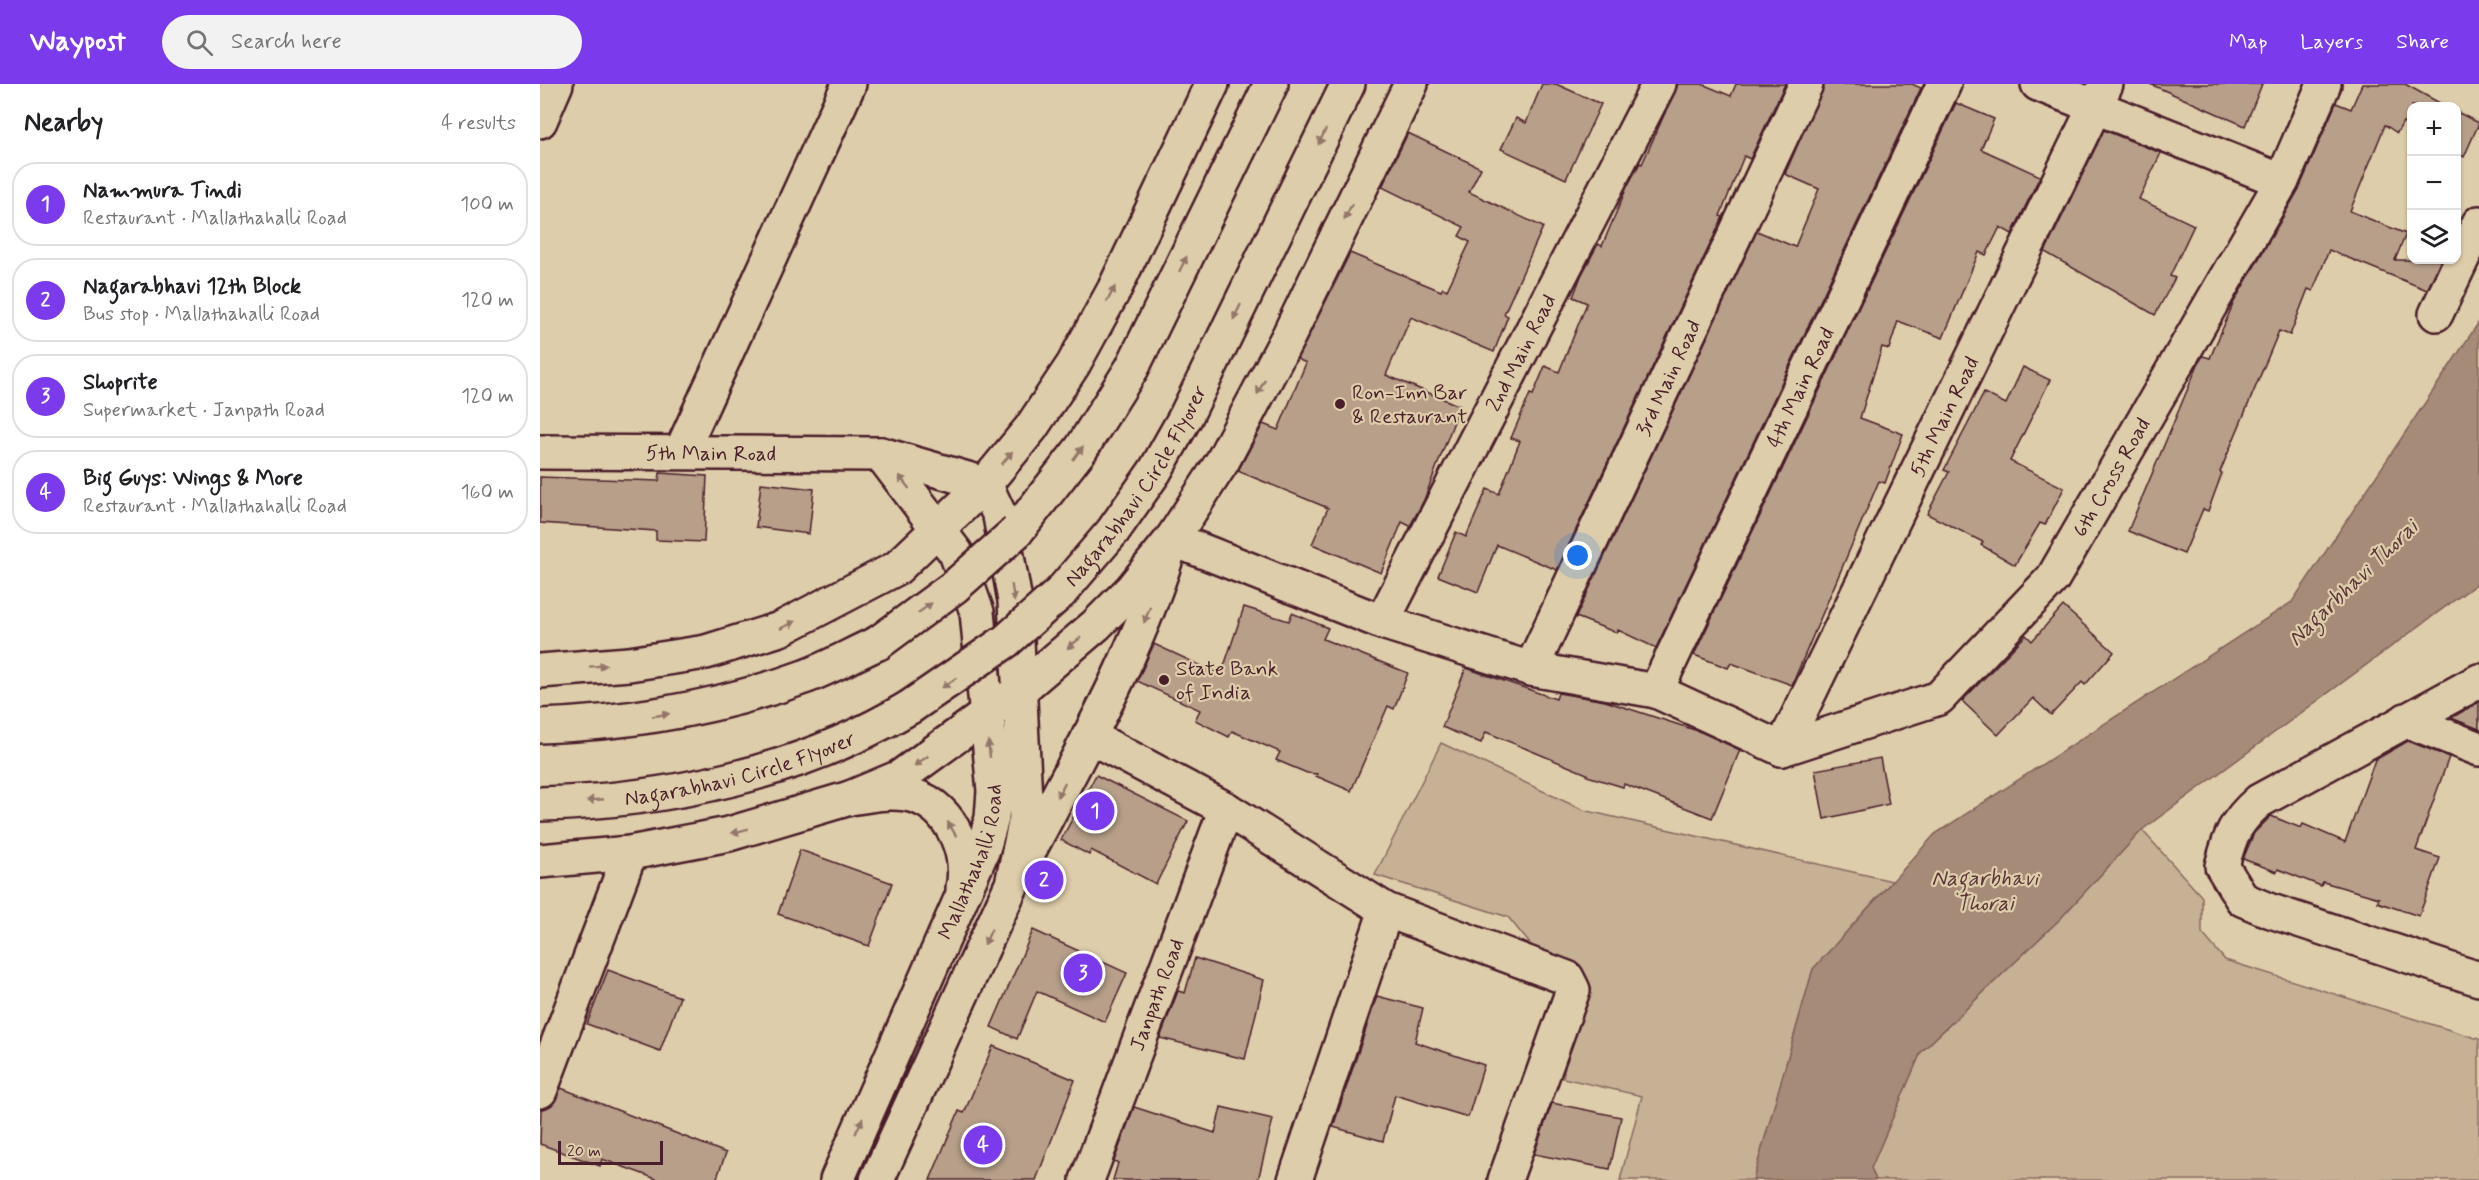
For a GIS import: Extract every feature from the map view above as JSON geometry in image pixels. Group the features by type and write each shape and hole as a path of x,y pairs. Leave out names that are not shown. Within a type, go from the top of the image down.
{"main road":[{"path":"540,122 556,84"},
{"path":"681,452 849,84"},
{"path":"540,671 629,664 706,652 780,629 897,568 985,484 1031,428 1073,364 1113,290 1212,84"},
{"path":"540,726 663,715 734,699 805,677 878,643 954,587 1016,532 1082,449 1132,368 1271,84"},
{"name":"Nagarabhavi Circle Flyover","path":"540,804 640,796 718,781 795,761 876,728 910,707 1006,641 1060,593 1113,531 1155,471 1186,416 1348,84"},
{"path":"540,861 630,853 729,834 850,798 900,777 1020,690 1096,625 1131,590 1172,539 1222,462 1288,335 1411,84"},
{"name":"2nd Main Road","path":"1382,622 1659,84"},
{"name":"3rd Main Road","path":"1531,669 1806,84"},
{"name":"4th Main Road","path":"1656,691 1944,84"},
{"path":"2038,84 2101,95 2282,181"},
{"name":"6th Cross Road","path":"1782,749 1939,698 2054,578 2282,181 2324,84"},
{"name":"5th Main Road","path":"1782,749 2101,95"},
{"path":"2436,314 2479,223"},
{"name":"5th Main Road","path":"540,452 881,454 985,484"},
{"name":"Mallathahalli Road","path":"837,1180 983,849 992,818 994,791 977,612 956,553 940,528 881,454"},
{"name":"Mallathahalli Road","path":"877,1180 1012,884 1026,819 1019,649 1000,516 985,484"},
{"path":"1172,539 1382,622 1531,669 1656,691 1782,749"},
{"path":"1012,884 1140,632 1159,583 1172,539"},
{"path":"2479,681 2259,801 2241,816 2233,828 2223,866 2242,899 2479,979"},
{"path":"2406,720 2479,749"},
{"path":"1089,736 1226,809 1386,910 1567,978 1576,990 1505,1180"},
{"path":"850,798 877,794 908,795 924,801 946,819 955,832 964,856 965,877 960,905"},
{"name":"Janpath Road","path":"1087,1180 1226,809"},
{"path":"541,1086 630,853"},
{"path":"1295,1180 1386,910"}],"shaded area":[{"path":"1441,743 1583,810 1892,881 1813,969 1753,1180 1620,1180 1642,1096 1563,1078 1576,1000 1508,917 1375,875"},
{"path":"2142,830 2202,897 2202,933 2225,960 2479,1039 2479,1180 1876,1180 1871,1168 1921,1052 2060,919"}],"water":[{"name":"Nagarbhavi Thorai","path":"2479,322 2479,582 2142,830 2060,919 1921,1052 1871,1168 1876,1180 1753,1180 1813,969 1935,834 2292,602"}],"building":[{"path":"1542,84 1556,84 1601,104 1566,179 1501,149 1516,118 1526,123"},
{"path":"1678,84 1702,84 1731,96 1736,84 1785,84 1750,159 1744,156 1720,216 1723,217 1557,570 1497,545 1478,592 1438,576 1456,532 1466,537 1487,489 1499,494 1520,441 1511,438 1545,366 1559,372 1587,303 1573,297 1581,276 1598,244 1602,246 1627,187 1640,163 1642,164"},
{"path":"1824,84 1912,84 1921,88 1656,648 1618,630 1617,633 1576,617 1757,231 1795,247 1819,189 1785,174"},
{"path":"2150,84 2262,84 2245,126"},
{"path":"2362,84 2405,84 2438,102 2407,102 2407,124 2403,122 2397,133 2385,125 2350,211 2406,234 2395,260 2407,260 2407,264 2439,264 2427,290 2329,250 2313,291 2308,289 2290,335 2279,331 2220,472 2222,473 2208,511 2203,509 2184,554 2128,531 2199,362 2203,356 2210,358 2234,302 2299,189 2336,103 2351,109"},
{"path":"1956,103 1994,119 1981,149 2040,176 2012,234 2000,227 1986,255 1979,252 1943,338 1898,321 1889,349 1882,347 1860,418 1903,434 1885,483 1879,481 1792,685 1731,663 1728,668 1694,655"},
{"path":"2461,114 2479,123 2464,157 2461,155"},
{"path":"2104,130 2161,153 2139,199 2194,225 2170,276 2175,278 2155,315 2045,252"},
{"path":"1408,133 1481,168 1469,192 1543,227 1504,314 1508,316 1494,352 1411,317 1386,375 1460,406 1424,500 1410,526 1402,522 1381,573 1312,544 1328,508 1238,471 1263,424 1278,430 1306,363 1297,359 1350,253 1441,291 1443,288 1447,290 1470,242 1459,236 1464,227 1382,187"},
{"path":"2023,367 2050,380 2010,461 2064,488 2045,525 2040,523 2015,565 1981,545 1983,542 1927,514 1949,472 1944,470 1984,393 2006,404"},
{"path":"660,473 707,476 704,542 656,540 656,531 540,523 540,477 659,481"},
{"path":"761,483 814,489 809,534 756,527"},
{"path":"2063,606 2114,652 2085,685 2082,682 2051,715 2033,698 1998,735 1962,701 2026,635 2032,641"},
{"path":"1244,607 1289,621 1292,613 1328,628 1323,639 1408,673 1394,709 1388,706 1351,791 1316,776 1317,774 1307,773 1276,760 1280,752 1232,731 1229,737 1195,720 1200,710 1137,681 1154,644 1221,675"},
{"path":"1466,668 1556,699 1558,693 1605,701 1701,732 1740,750 1712,818 1624,784 1623,787 1587,776 1587,774 1486,732 1481,743 1442,727"},
{"path":"2479,702 2479,729 2451,718"},
{"path":"2408,741 2449,757 2416,850 2440,858 2419,916 2377,902 2379,898 2323,882 2321,886 2278,869 2277,872 2243,859 2254,833 2271,816 2301,828 2303,824 2345,842 2375,760"},
{"path":"1880,758 1889,804 1824,819 1815,770"},
{"path":"1096,775 1188,821 1156,884 1091,850 1089,855 1061,840"},
{"path":"800,850 892,883 869,946 778,914"},
{"path":"1033,930 1127,973 1105,1022 1037,991 1017,1039 991,1027"},
{"path":"1195,958 1264,980 1245,1059 1160,1038 1178,991 1185,993"},
{"path":"608,970 680,997 660,1051 587,1024"},
{"path":"1377,996 1423,1008 1415,1042 1484,1065 1468,1117 1395,1095 1383,1141 1333,1127"},
{"path":"993,1046 1075,1080 1036,1180 930,1180 959,1111 964,1113"},
{"path":"561,1088 726,1153 716,1180 659,1180 602,1159 600,1166 540,1144 541,1109 552,1105"},
{"path":"1552,1103 1621,1117 1610,1169 1534,1154"},
{"path":"1134,1107 1215,1133 1221,1107 1273,1119 1258,1180 1113,1180 1118,1163 1114,1161"}],"place":[{"name":"Ron-Inn Bar & Restaurant","path":"1340,404"},
{"name":"State Bank of India","path":"1164,680"},
{"name":"Nammura Tindi","path":"1095,811"},
{"name":"Nagarabhavi 12th Block","path":"1044,880"},
{"name":"Shoprite","path":"1083,973"},
{"name":"Big Guys: Wings & More","path":"983,1145"}]}
